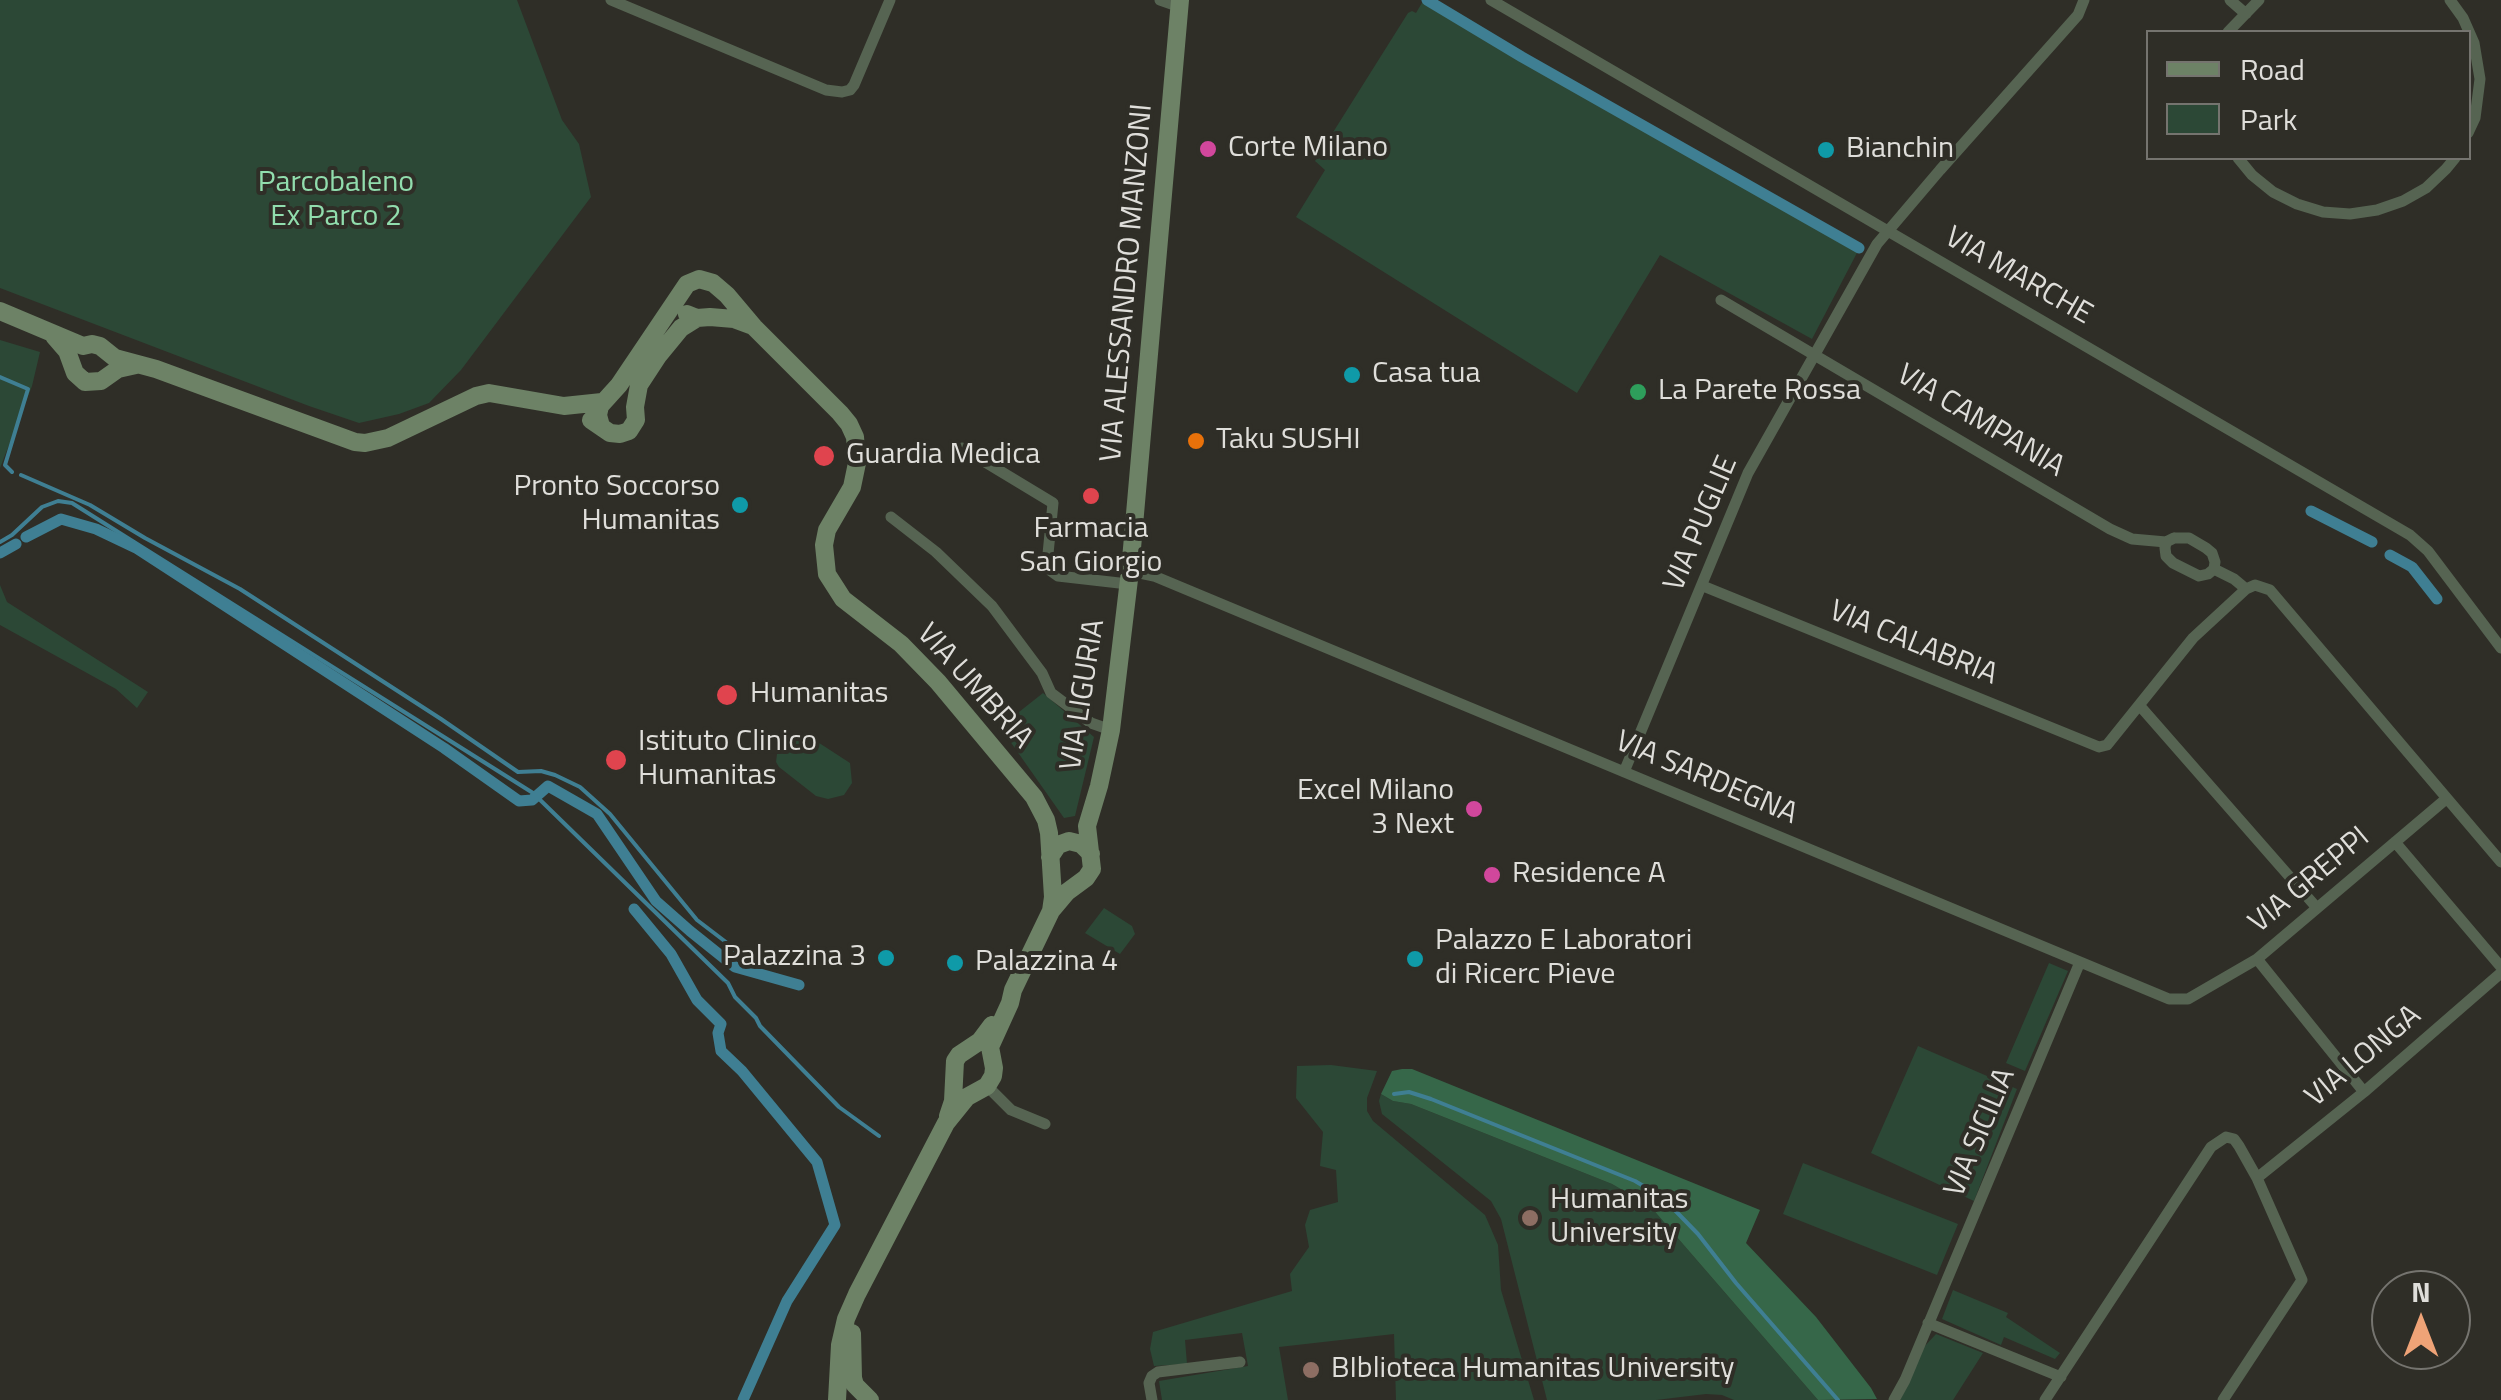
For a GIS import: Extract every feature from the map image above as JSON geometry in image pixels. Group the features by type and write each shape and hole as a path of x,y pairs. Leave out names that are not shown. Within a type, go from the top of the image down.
{"street":[{"path":"611,0 826,90 842,92 854,85 890,0"},
{"path":"1160,0 1180,4"},
{"name":"VIA MARCHE","path":"1491,0 2410,535 2428,551 2501,648"},
{"name":"VIA PUGLIE","path":"1624,772 1748,472 1877,244 2078,15 2084,0"},
{"path":"2230,0 2246,14"},
{"path":"2230,30 2259,0"},
{"path":"2450,0 2468,30"},
{"name":"VIA ALESSANDRO MANZONI","path":"1129,577 1180,4"},
{"path":"2471,36 2480,79 2471,127"},
{"path":"2240,160 2273,192 2297,204 2323,212 2350,214 2403,201 2426,188 2453,160"},
{"path":"601,426 598,415 605,400 692,281 706,280 718,288 754,327"},
{"path":"0,311 49,331 67,350 78,353 96,344 114,358 156,369 354,442 366,443 388,438 490,393 564,406 610,433 624,434 635,424 639,385 681,328 719,307 718,288"},
{"path":"683,290 681,301 690,316 734,319 754,327"},
{"name":"VIA CAMPANIA","path":"1722,300 2110,529 2132,539 2166,542 2189,538 2197,542 2212,554 2214,569 2198,576 2181,569 2166,556 2166,542"},
{"name":"VIA UMBRIA","path":"754,327 840,413 855,437 856,476 833,516 824,545 827,574 843,599 901,644 938,682 1034,797 1046,820 1051,864"},
{"path":"104,379 111,364 108,352"},
{"path":"78,353 74,373 92,383 137,364"},
{"path":"564,406 622,396 636,407"},
{"name":"VIA SARDEGNA","path":"962,448 1053,503 1047,564 1058,576 1129,577 1170,583 2168,999 2188,999 2257,959"},
{"path":"891,517 936,552 992,606 1042,673 1051,692 1090,723 1111,730"},
{"name":"VIA CAMPANIA","path":"2214,569 2246,589 2256,585 2270,590 2501,862"},
{"name":"VIA LIGURIA","path":"1091,854 1087,826 1111,730 1129,577"},
{"name":"VIA CALABRIA","path":"1703,586 2104,747 2140,706"},
{"path":"2246,589 2193,638 2140,706 2317,908"},
{"name":"VIA GREPPI","path":"2257,959 2446,799"},
{"path":"946,1123 994,1072 990,1047 1051,911 1090,873 1091,854 1082,844 1069,842 1046,820"},
{"name":"VIA LIGURIA","path":"1069,842 1087,826"},
{"path":"1051,911 1054,850 1069,842"},
{"path":"2395,842 2501,970"},
{"path":"1051,864 1063,882 1078,883"},
{"path":"2257,959 2364,1092"},
{"name":"VIA SICILIA","path":"1894,1400 2080,962"},
{"name":"VIA LONGA","path":"2257,1178 2364,1092 2501,970"},
{"path":"837,1400 840,1345 846,1319 946,1123 953,1101 955,1061 986,1035 1013,990"},
{"path":"969,1050 981,1051 991,1058"},
{"path":"955,1078 964,1088 982,1088 1011,1110 1045,1124"},
{"path":"2045,1400 2211,1147 2226,1138 2234,1139 2257,1178 2302,1280 2223,1400"},
{"path":"856,1298 852,1371 855,1385 867,1397"},
{"path":"1928,1323 2061,1377"},
{"path":"1152,1400 1150,1383 1158,1372 1240,1362"},
{"path":"837,1400 851,1392 867,1397"}],"green space":[{"name":"Parcobaleno Ex Parco 2","path":"0,0 517,0 562,120 579,144 591,197 461,370 429,403 359,423 0,288"},
{"path":"1423,1 1859,249 1812,339 1660,255 1577,393 1296,217 1325,170 1315,161 1408,13 1416,13"},
{"path":"0,340 40,352 32,386 0,468"},
{"path":"0,585 7,602 148,692 137,708 116,689 0,625"},
{"path":"1043,693 1094,737 1075,816 1064,818 1000,727"},
{"path":"803,735 850,763 852,783 844,795 828,799 816,796 779,767 777,754 785,738"},
{"path":"1104,908 1132,926 1135,934 1120,954 1085,933"},
{"path":"2049,963 2068,971 2025,1071 2006,1063"},
{"path":"1918,1046 2017,1089 1974,1201 1871,1153"},
{"path":"1331,1065 1377,1071 1367,1098 1367,1111 1373,1121 1485,1215 1498,1245 1501,1290 1534,1400 1396,1400 1394,1334 1279,1347 1288,1400 1162,1400 1159,1381 1248,1366 1242,1333 1185,1340 1187,1364 1154,1366 1150,1349 1153,1332 1292,1291 1290,1274 1309,1247 1305,1225 1310,1210 1338,1202 1336,1170 1320,1166 1323,1132 1296,1098 1297,1066"},
{"path":"1412,1069 1760,1210 1746,1243 1816,1317 1877,1399 1818,1400 1650,1206 1612,1184 1381,1094 1392,1071"},
{"path":"1381,1094 1612,1184 1650,1206 1818,1400 1734,1400 1706,1394 1656,1400 1547,1400 1501,1219 1491,1201 1382,1114"},
{"path":"1803,1163 1958,1224 1937,1275 1783,1214"},
{"path":"1953,1290 2008,1313 2006,1317 2060,1353 2055,1359 2004,1337 2001,1345 1942,1319"},
{"path":"1936,1334 1983,1353 1953,1400 1900,1400 1923,1348"}],"waterway":[{"path":"1427,0 1859,248"},
{"path":"0,377 28,389 5,465 12,472"},
{"path":"21,475 90,505 240,589 518,772 541,771 580,787 610,814 697,920 735,949 735,954"},
{"path":"0,542 42,507 58,501 72,503 533,793 728,983 760,1026 839,1107 879,1136"},
{"path":"2311,511 2372,542"},
{"path":"26,537 61,519 96,529 136,548 519,801 532,800 548,786 597,814 656,901 690,931 735,967 799,985"},
{"path":"0,553 16,544"},
{"path":"2390,555 2412,567 2437,599"},
{"path":"634,909 671,954 697,1000 721,1024 721,1051 817,1162 835,1225 787,1301 743,1400"},
{"path":"1394,1094 1409,1092 1431,1099 1635,1181 1662,1197 1838,1400"}],"place":[{"name":"Corte Milano","path":"1208,149"},
{"name":"Bianchin","path":"1826,150"},
{"name":"Casa tua","path":"1352,375"},
{"name":"La Parete Rossa","path":"1638,392"},
{"name":"Taku SUSHI","path":"1196,441"},
{"name":"Guardia Medica","path":"824,456"},
{"name":"Farmacia San Giorgio","path":"1091,496"},
{"name":"Pronto Soccorso Humanitas","path":"740,505"},
{"name":"Humanitas","path":"727,695"},
{"name":"Istituto Clinico Humanitas","path":"616,760"},
{"name":"Excel Milano 3 Next","path":"1474,809"},
{"name":"Residence A","path":"1492,875"},
{"name":"Palazzina 3","path":"886,958"},
{"name":"Palazzo E Laboratori di Ricerc Pieve","path":"1415,959"},
{"name":"Palazzina 4","path":"955,963"},
{"name":"Humanitas University","path":"1530,1218"},
{"name":"BIblioteca Humanitas University","path":"1311,1370"}]}
